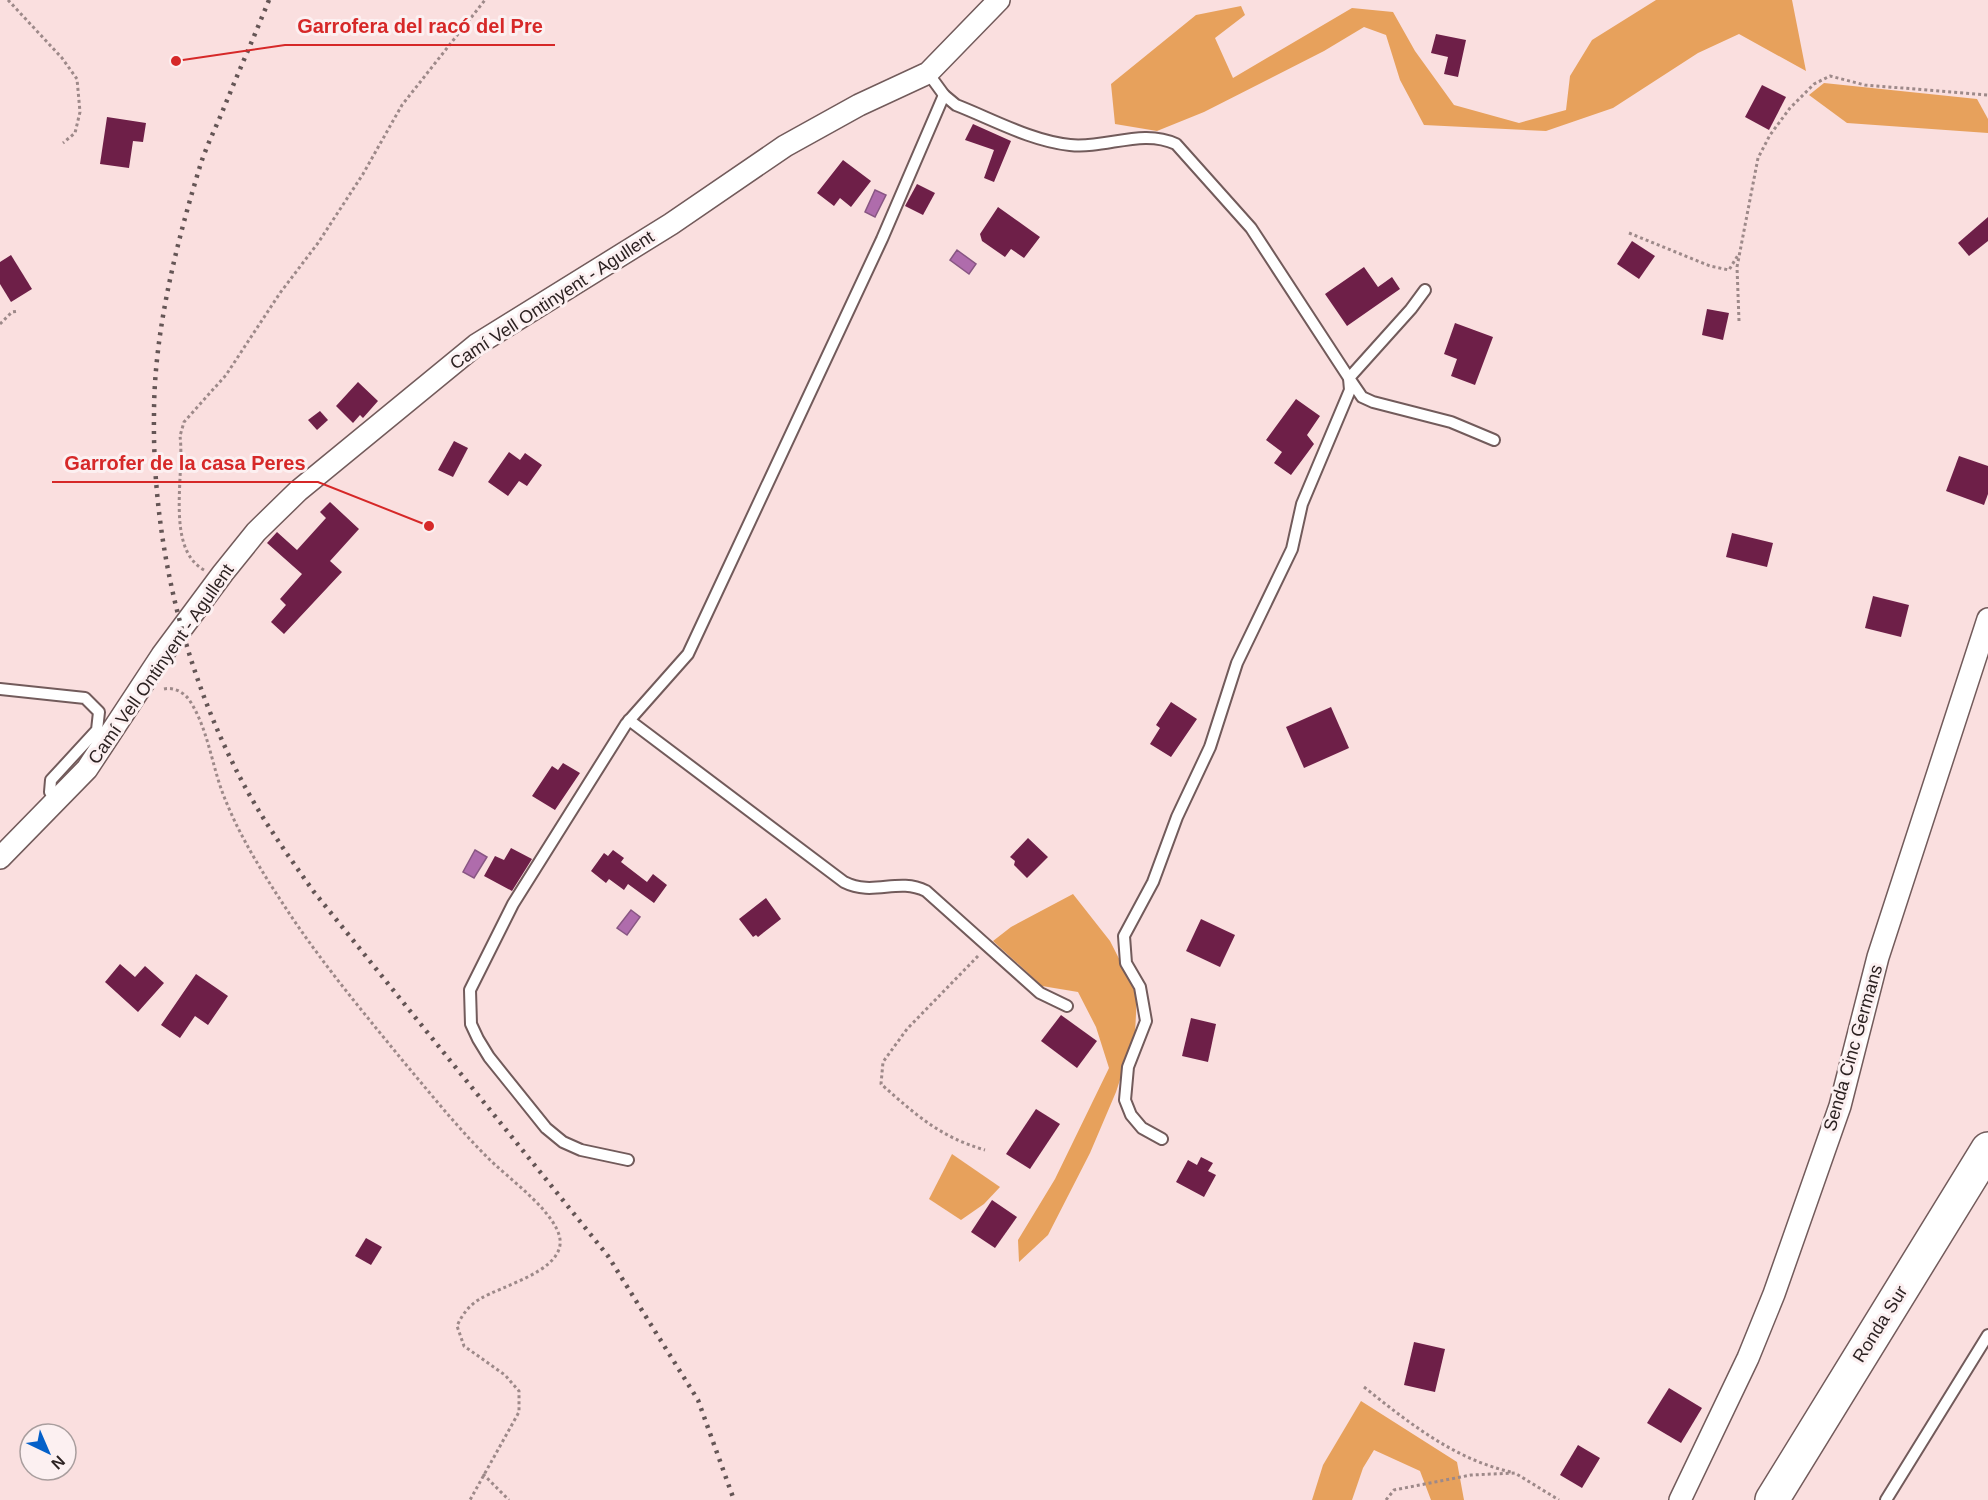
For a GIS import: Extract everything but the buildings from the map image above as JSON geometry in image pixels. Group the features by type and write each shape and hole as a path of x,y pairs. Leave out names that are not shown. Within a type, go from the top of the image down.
{"main road":[{"name":"Ronda Sur","path":"1772,1500 1988,1149"}],"street":[{"name":"Camí Vell Ontinyent - Agullent","path":"0,858 87,769 162,654 219,577 251,538 298,491 476,345 671,224 785,146 859,105 928,73 999,0"},
{"name":"Senda Cinc Germans","path":"1680,1500 1748,1358 1774,1294 1840,1106 1878,957 1988,619"}],"lane":[{"path":"928,73 944,95 956,105 1054,143 1088,146 1150,136 1162,137 1176,144 1251,228 1362,397 1373,402 1451,422 1494,440"},
{"path":"628,1160 581,1150 563,1142 546,1128 489,1057 471,1024 470,990 513,904 629,720 688,654 882,239 944,95"},
{"path":"1162,1139 1142,1128 1131,1115 1125,1100 1128,1066 1146,1021 1140,987 1126,963 1124,936 1153,882 1177,817 1210,747 1237,663 1293,549 1302,504 1350,390 1349,378 1411,309 1425,290"},
{"path":"0,689 85,698 99,712 98,730 51,780 50,792 56,801"},
{"path":"629,720 844,882 857,888 870,890 913,885 926,891 1040,993 1067,1006"},
{"path":"1886,1500 1988,1335"}],"path":[{"path":"8,0 62,58 77,79 80,112 75,133 63,143"},
{"path":"219,577 196,566 184,550 180,520 180,436 184,422 226,375 280,293 318,243 363,174 402,105 486,0"},
{"path":"1739,321 1737,267 1758,158 1790,108 1814,84 1830,76 1865,85 1988,95"},
{"path":"1629,233 1710,266 1729,270 1739,254"},
{"path":"0,324 12,312 19,311"},
{"path":"157,692 165,688 174,688 189,699 199,717 225,798 243,837 259,867 302,932 358,1006 434,1097 486,1156 550,1216 558,1228 560,1244 556,1254 546,1266 478,1299 463,1314 457,1326 464,1346 505,1375 519,1391 519,1412 470,1500"},
{"path":"976,937 980,954 895,1046 883,1062 881,1084 917,1116 956,1141 985,1150"},
{"path":"1364,1387 1433,1439 1481,1466 1515,1473 1559,1500"},
{"path":"1386,1500 1394,1490 1471,1475 1515,1473"},
{"path":"483,1474 509,1500"}],"shaded area":[{"path":"1656,0 1792,0 1806,71 1739,34 1698,53 1613,108 1546,131 1424,125 1400,80 1386,35 1364,27 1324,51 1204,112 1157,131 1115,124 1111,84 1196,15 1241,6 1245,15 1215,38 1233,78 1352,8 1393,12 1415,51 1454,105 1519,123 1566,110 1570,76 1592,40"},
{"path":"1824,83 1977,99 1988,119 1988,133 1847,123 1809,95"},
{"path":"875,190 886,195 875,217 865,212"},
{"path":"957,250 976,264 969,274 950,260"},
{"path":"475,850 487,857 474,878 463,872"},
{"path":"1073,894 1110,941 1137,994 1135,1034 1116,1092 1090,1153 1048,1235 1019,1262 1018,1240 1055,1179 1109,1068 1096,1027 1078,992 1042,986 993,941 1011,927"},
{"path":"631,910 640,917 627,935 617,928"},
{"path":"952,1154 1000,1187 984,1204 961,1220 929,1199"},
{"path":"1361,1401 1457,1462 1464,1500 1431,1500 1420,1471 1374,1450 1363,1468 1352,1500 1312,1500 1323,1465"}],"railway":[{"path":"269,0 201,163 168,287 158,351 154,414 159,510 166,558 189,652 204,698 223,742 268,826 314,892 608,1256 698,1400 734,1500"}],"place":[{"name":"Garrofera del racó del Pre","path":"176,61"},
{"name":"Garrofer de la casa Peres","path":"429,526"}]}
